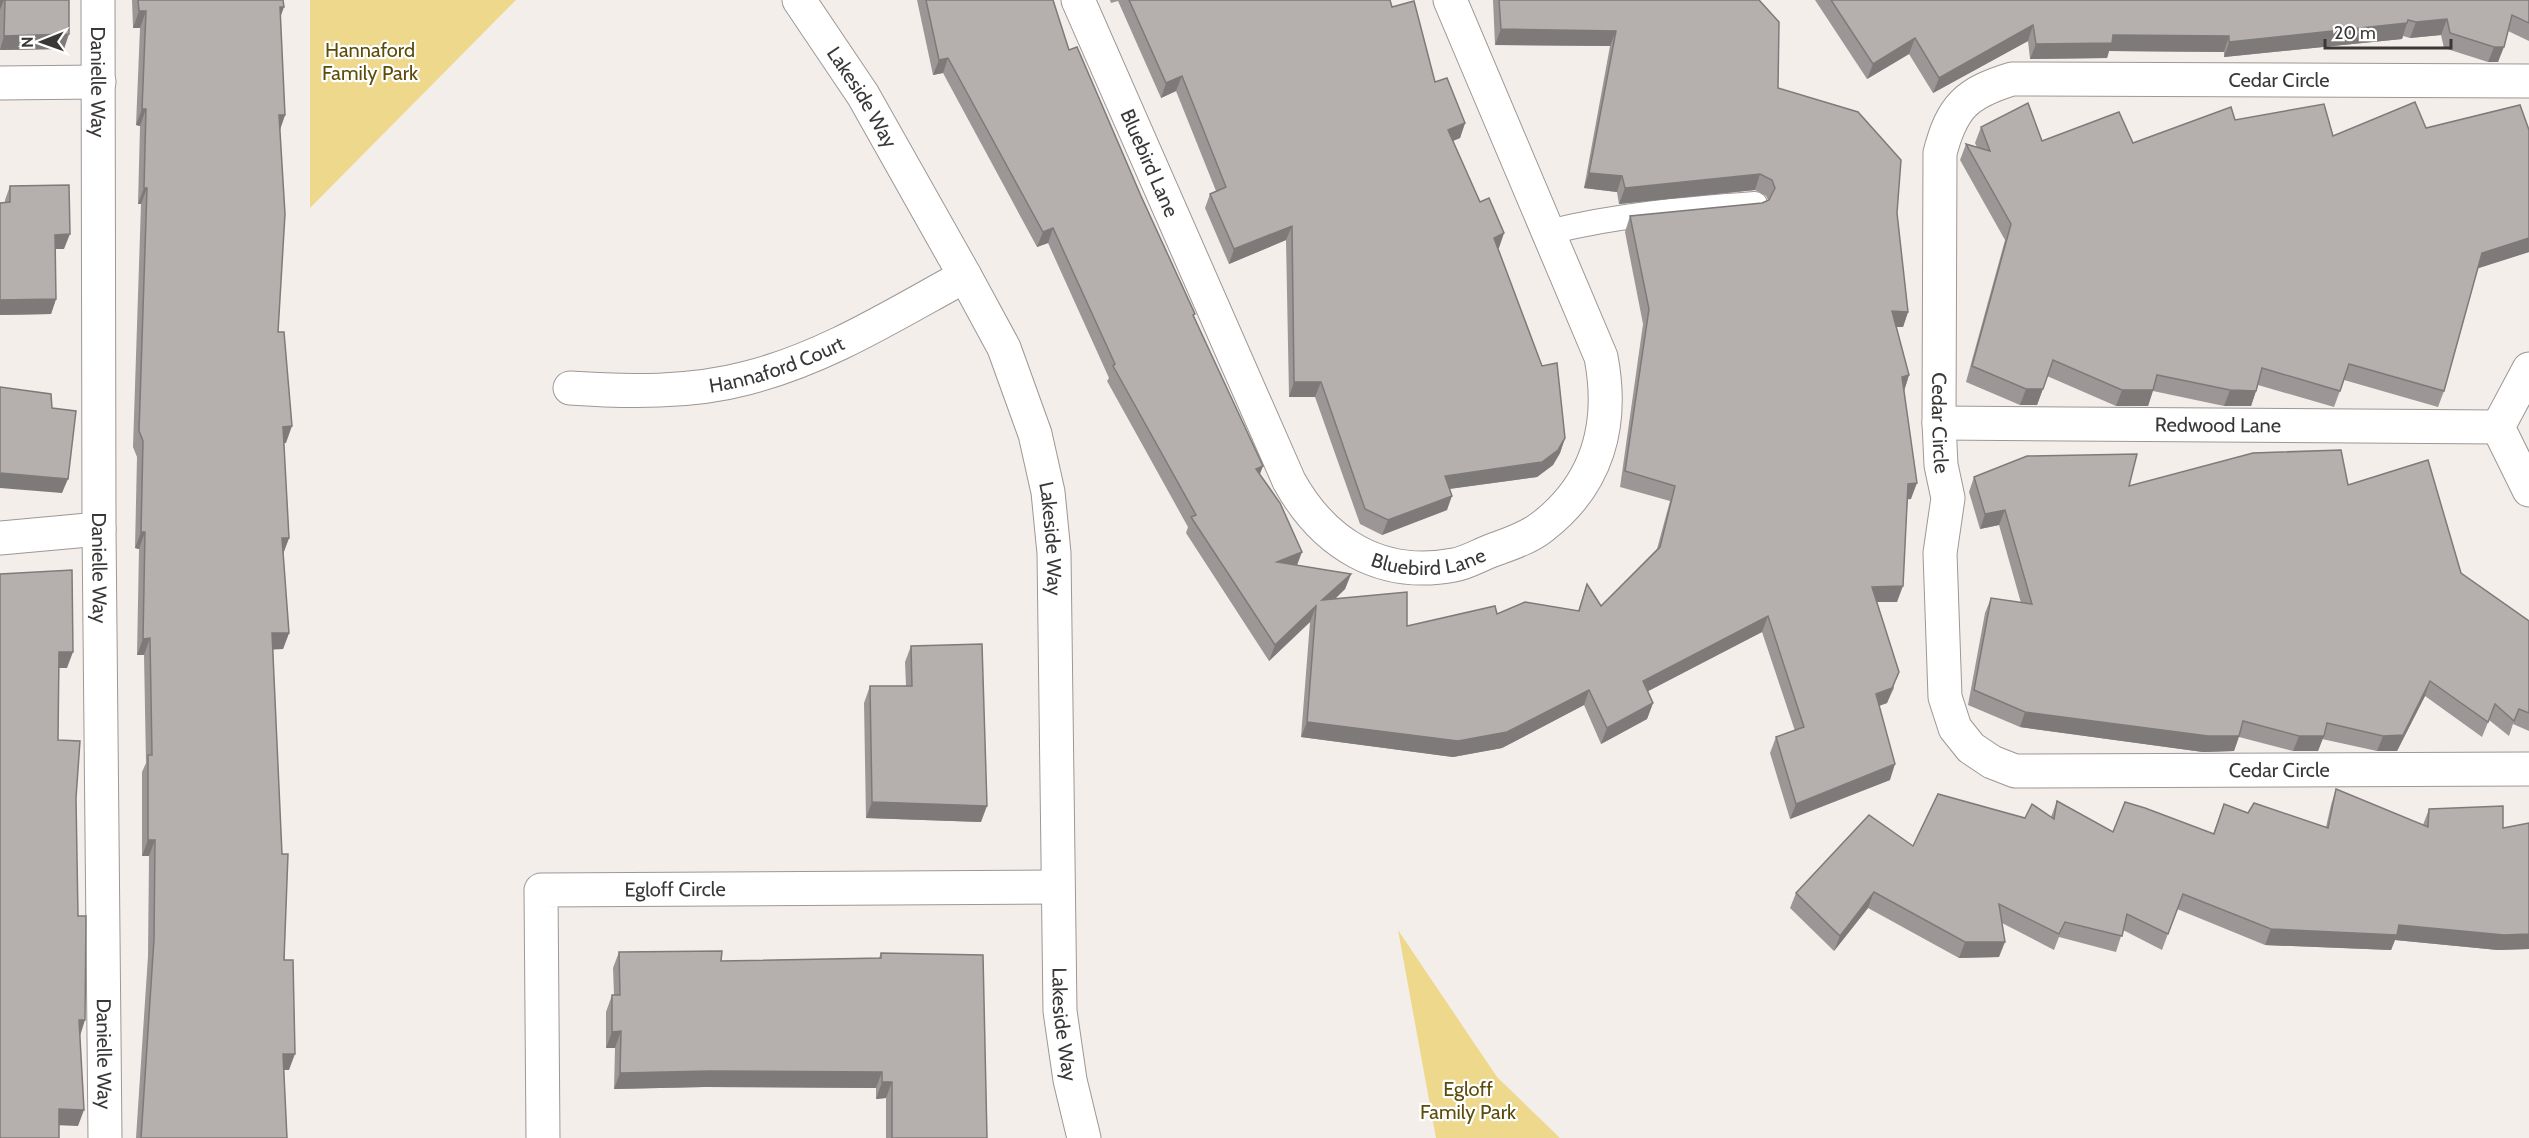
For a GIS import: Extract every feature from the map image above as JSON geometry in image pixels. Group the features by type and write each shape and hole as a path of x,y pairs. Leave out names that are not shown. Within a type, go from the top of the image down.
{"street":[{"name":"Danielle Way","path":"98,0 99,529 105,1138"},
{"name":"Lakeside Way","path":"800,0 863,95 1004,348 1035,434 1048,492 1054,553 1060,1011 1070,1080 1084,1138"},
{"name":"Bluebird Lane","path":"1078,0 1289,481 1303,506 1323,528 1347,548 1382,562 1410,568 1455,565 1515,542 1541,528 1576,494 1594,463 1606,421 1607,386 1601,357 1450,0"},
{"name":"Cedar Circle","path":"2529,81 2012,80 1985,88 1962,104 1947,127 1940,153 1939,423 1941,465 1948,498 1940,553 1945,698 1955,728 1971,748 1992,762 2015,771 2529,769"},
{"path":"0,83 99,82"},
{"name":"Hannaford Court","path":"570,388 612,391 679,389 745,379 778,369 840,344 965,276"},
{"path":"2529,369 2498,427 2529,490"},
{"name":"Redwood Lane","path":"1939,423 2498,427"},
{"path":"0,538 99,529"},
{"name":"Egloff Circle","path":"543,1138 541,890 1057,887"}],"lane":[{"path":"1549,232 1586,223 1659,211 1755,204"}],"green space":[{"name":"Hannaford Family Park","path":"310,0 516,0 310,208"},
{"name":"Egloff Family Park","path":"1398,930 1497,1077 1560,1138 1436,1138"}],"building":[{"path":"5,0 69,0 69,34 4,36"},
{"path":"138,0 283,0 284,7 280,7 285,115 279,115 285,214 278,332 284,332 292,426 283,427 289,538 282,538 289,633 272,633 282,854 288,854 284,960 293,960 295,1054 283,1054 287,1138 141,1138 154,939 155,840 148,840 148,755 152,755 150,638 143,639 145,532 141,532 143,441 139,431 147,188 144,188 146,109 142,109 146,11 139,11"},
{"path":"926,0 1053,0 1069,50 1077,47 1195,314 1193,315 1263,466 1256,469 1280,503 1302,552 1277,562 1351,574 1322,600 1407,592 1407,626 1495,606 1497,614 1525,602 1579,611 1587,584 1601,606 1660,547 1675,486 1625,471 1649,309 1630,216 1762,203 1769,200 1775,188 1772,180 1760,174 1625,188 1622,176 1589,173 1616,31 1501,29 1499,0 1759,0 1779,22 1778,88 1858,112 1901,160 1897,213 1908,312 1892,311 1909,375 1902,377 1917,483 1908,484 1903,586 1872,587 1899,672 1892,688 1876,694 1895,764 1796,804 1776,737 1804,727 1768,616 1643,681 1653,703 1607,728 1589,690 1507,732 1458,741 1307,722 1316,606 1275,645 1191,517 1196,515 1113,366 1115,364 1053,228 1043,232 948,58 939,60"},
{"path":"1129,0 1390,0 1392,7 1414,1 1435,82 1447,78 1465,123 1448,130 1480,202 1489,198 1504,233 1494,238 1542,366 1557,363 1565,438 1558,450 1542,462 1445,476 1452,496 1388,520 1365,509 1321,382 1294,382 1292,226 1234,249 1210,194 1226,187 1182,76 1166,83"},
{"path":"1831,0 2529,0 2529,23 2512,15 2504,47 2494,47 2450,33 2447,19 2416,22 2408,20 2407,23 2229,42 2229,36 2113,35 2112,43 2036,44 2033,25 1939,78 1915,38 1873,64"},
{"path":"2415,102 2426,128 2520,105 2529,130 2529,238 2482,253 2444,391 2349,364 2340,391 2262,368 2256,391 2230,390 2157,375 2153,390 2122,390 2053,360 2043,389 2026,389 1972,366 2011,224 1966,144 1990,151 1981,127 2028,103 2042,141 2119,112 2133,143 2231,107 2235,120 2324,104 2333,136"},
{"path":"69,185 70,234 55,235 56,299 0,300 0,203 10,202 10,186"},
{"path":"0,387 51,394 52,408 76,411 68,479 0,473"},
{"path":"2341,450 2348,485 2428,460 2461,573 2529,621 2529,713 2519,709 2514,721 2495,704 2488,722 2430,681 2403,735 2383,736 2327,723 2324,736 2299,736 2243,721 2239,736 2208,736 2025,712 1974,690 1991,598 2032,604 2005,510 1985,514 1974,477 2027,456 2137,454 2129,486 2253,453"},
{"path":"72,570 73,652 59,652 58,740 80,741 76,798 78,916 86,916 85,1020 79,1020 84,1110 59,1109 59,1138 0,1138 0,574"},
{"path":"982,644 987,806 872,802 870,686 912,686 911,646"},
{"path":"2336,789 2428,827 2429,809 2503,806 2503,828 2529,823 2529,934 2504,935 2399,925 2397,935 2271,929 2183,894 2168,934 2127,914 2122,936 2065,922 2059,934 1999,904 2005,942 1965,942 1874,892 1840,936 1796,893 1869,815 1913,846 1938,794 2025,818 2032,804 2054,819 2057,801 2113,832 2125,802 2214,834 2224,804 2248,813 2254,803 2328,828"},
{"path":"722,951 721,961 881,958 881,953 983,955 987,1138 892,1138 892,1082 882,1082 882,1072 620,1073 621,1031 612,1032 612,995 620,995 619,952"}]}
